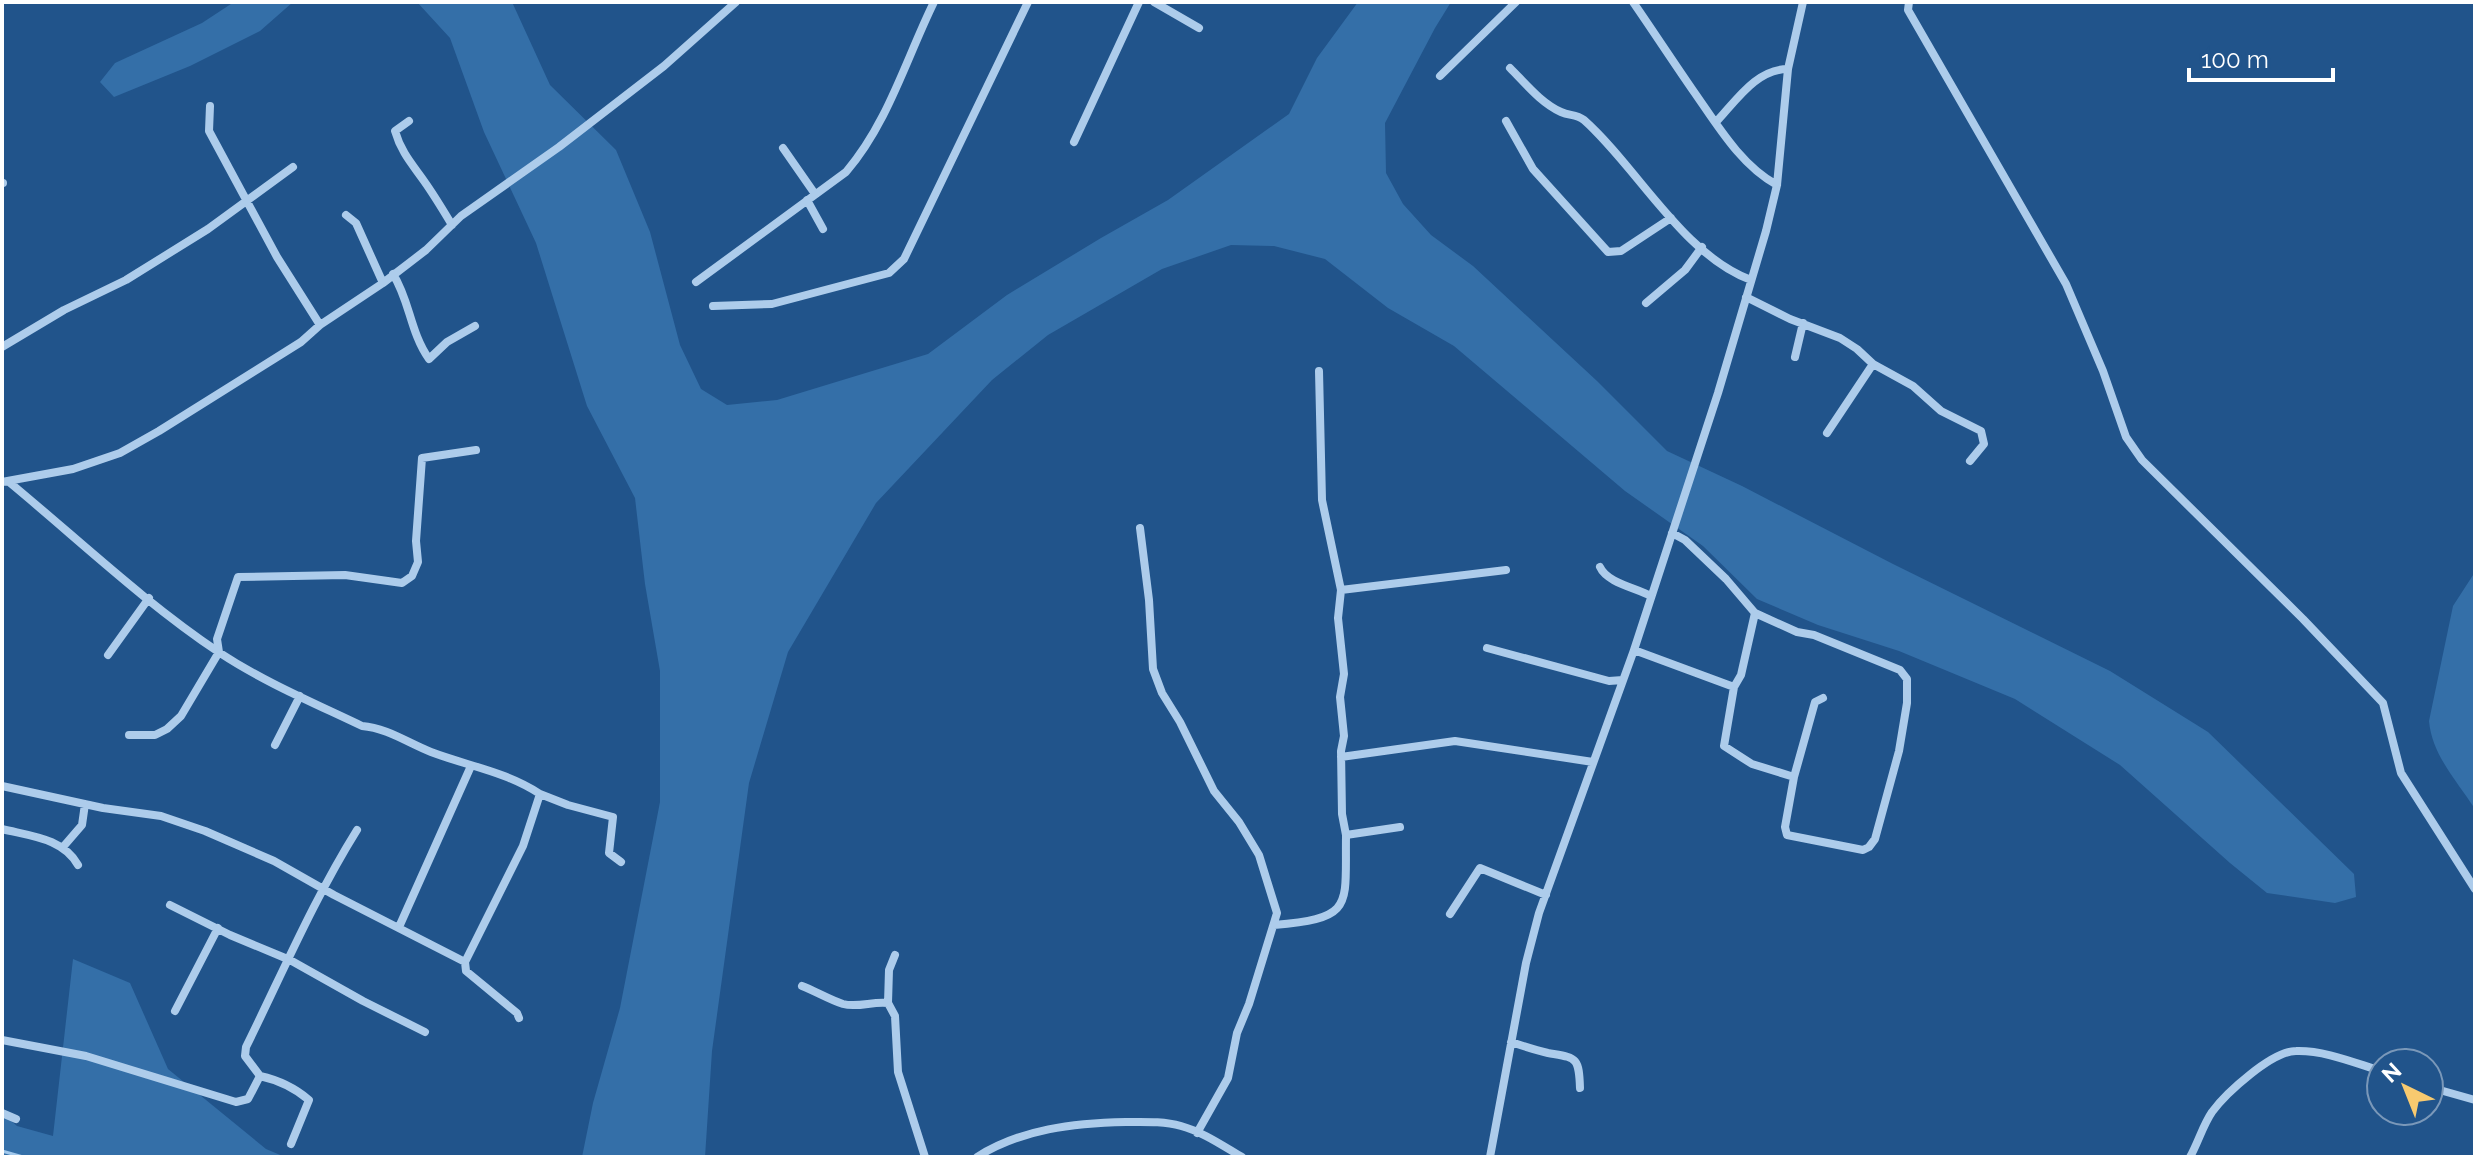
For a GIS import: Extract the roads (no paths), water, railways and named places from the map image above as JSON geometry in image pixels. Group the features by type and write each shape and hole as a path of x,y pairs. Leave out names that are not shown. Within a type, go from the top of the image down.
{"street":[{"path":"6,482 73,469 120,453 301,342 320,325 383,283 426,250 452,225 664,66 736,2"},
{"path":"696,282 846,172 856,161 891,100 934,2"},
{"path":"713,306 772,304 889,273 898,267 1028,2"},
{"path":"1074,142 1139,2"},
{"path":"1154,2 1199,28"},
{"path":"1440,76 1516,2"},
{"path":"1633,2 1746,161 1761,176 1777,185"},
{"path":"1490,1157 1526,963 1546,895 1634,650 1718,393 1777,185 1788,69 1803,2"},
{"path":"1909,2 1908,10 1941,70 2066,284 2103,371 2126,437 2142,460 2383,703 2401,773 2475,889"},
{"path":"1510,68 1542,100 1561,113 1580,117 1608,143 1671,218 1733,273 1751,280"},
{"path":"1716,122 1765,73 1788,69"},
{"path":"210,106 209,131 277,257 320,325"},
{"path":"409,121 395,131 404,156 424,179 452,225"},
{"path":"1506,121 1533,169 1608,252 1621,251 1671,218"},
{"path":"783,148 811,197 823,229"},
{"path":"2,347 64,310 126,280 208,229 293,167"},
{"path":"346,215 356,223 383,283"},
{"path":"1646,303 1685,270 1702,247"},
{"path":"393,274 408,307 418,344 429,359 447,342 475,326"},
{"path":"1746,297 1840,338 1873,364 1913,386 1941,411 1981,431 1984,444 1970,461"},
{"path":"1795,357 1803,323"},
{"path":"1827,433 1873,364"},
{"path":"1274,925 1310,921 1332,914 1340,906 1347,881 1346,835 1342,814 1341,757 1344,736 1340,697 1344,674 1338,618 1341,590 1322,500 1319,371"},
{"path":"129,735 155,735 181,716 219,652 217,639 238,577 345,575 402,583 412,576 418,562 422,458 476,450"},
{"path":"6,482 149,598 219,652 254,674 362,726 378,728 427,750 523,783 540,794 568,805 613,817 609,853 621,862"},
{"path":"1140,528 1153,669 1162,693 1214,791 1239,822 1259,855 1277,913 1237,1033 1228,1078 1197,1133"},
{"path":"1672,533 1685,540 1726,579 1755,613 1900,670 1907,679 1907,703 1899,751 1875,839 1863,850 1787,835 1785,827 1794,777 1815,702 1823,698"},
{"path":"1600,567 1602,573 1610,578 1651,596"},
{"path":"1341,590 1506,570"},
{"path":"108,655 149,598"},
{"path":"1755,613 1741,675 1734,687 1724,746 1752,764 1794,777"},
{"path":"1487,648 1609,681 1623,680"},
{"path":"1634,650 1734,687"},
{"path":"275,745 300,696"},
{"path":"1341,757 1455,741 1593,762"},
{"path":"399,927 471,766"},
{"path":"2,786 161,816 205,831 274,861 465,962"},
{"path":"519,1018 517,1013 466,971 465,962 523,846 540,794"},
{"path":"63,847 82,825 85,804"},
{"path":"1346,835 1400,827"},
{"path":"2,829 59,844 72,854 78,865"},
{"path":"291,1144 309,1100 283,1083 260,1076 245,1056 246,1047 322,888 357,830"},
{"path":"1450,914 1480,868 1546,895"},
{"path":"170,905 290,960 425,1032"},
{"path":"175,1011 218,928"},
{"path":"895,955 889,970 888,1003 895,1016 898,1072 925,1157"},
{"path":"802,986 843,1004 888,1003"},
{"path":"2,1040 86,1056 236,1102 248,1099 260,1076"},
{"path":"1511,1042 1543,1052 1569,1055 1579,1072 1580,1088"},
{"path":"2190,1157 2212,1113 2236,1087 2292,1051 2313,1052 2365,1067"},
{"path":"2445,1092 2475,1100"},
{"path":"2,1113 16,1119"},
{"path":"977,1157 1033,1132 1085,1122 1157,1122 1182,1127 1242,1157"}],"waterway":[{"path":"2,1151 23,1157"}]}
